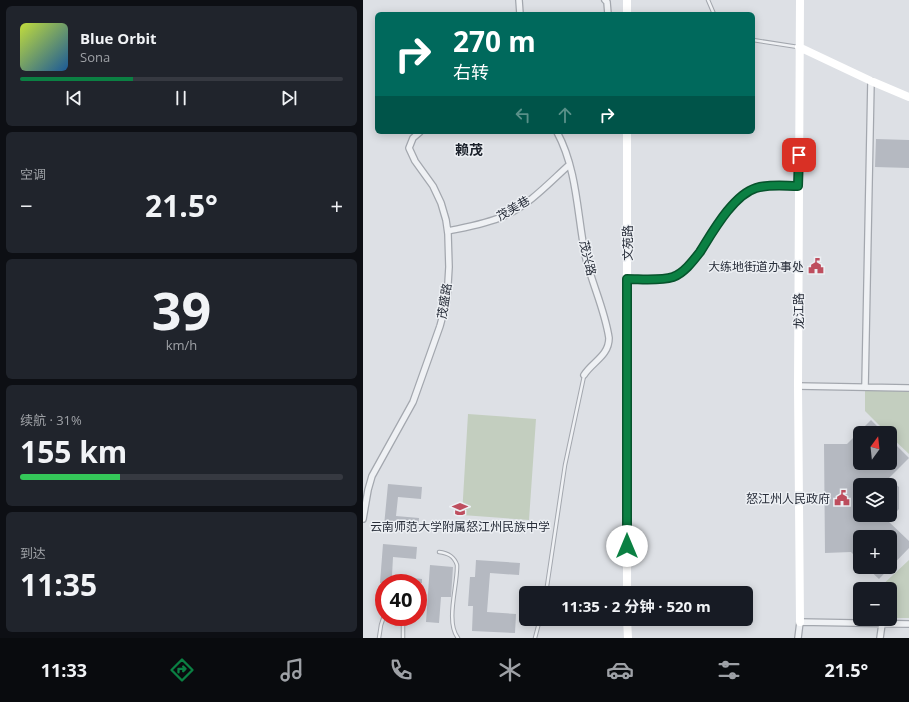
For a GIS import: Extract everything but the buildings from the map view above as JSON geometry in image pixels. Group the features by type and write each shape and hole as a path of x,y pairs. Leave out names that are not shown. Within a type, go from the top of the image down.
{"main road":[{"path":"627,0 627,12"},
{"name":"龙江路","path":"800,0 798,186 800,622"},
{"path":"799,47 909,97"},
{"name":"文苑路","path":"627,134 627,586"},
{"path":"627,626 628,638"}],"street":[{"path":"519,0 519,12"},
{"path":"605,0 607,2 607,12"},
{"path":"865,387 871,81"},
{"name":"茂盛路","path":"363,519 368,490 375,469 411,406 446,307 448,290 448,231 444,212 437,194 429,179 415,161 410,151 409,146 411,141 418,134"},
{"name":"茂兴路","path":"558,134 565,148 576,193 587,260 609,338 609,345 605,352 584,376"},
{"name":"茂美巷","path":"448,231 475,226 505,216 528,201 569,165"},
{"path":"627,279 666,278 674,276 683,271 695,258 722,218 745,193 755,188 768,186 798,186"},
{"path":"798,386 909,388"},
{"path":"798,638 800,622 853,623"},
{"path":"897,624 909,624"},
{"path":"880,638 882,626"}],"lane":[{"path":"708,0 713,12"},
{"path":"755,40 799,47"},
{"path":"547,586 565,465 584,376"},
{"path":"439,552 451,555 457,565 453,620 454,633 458,638"},
{"path":"379,638 381,626"},
{"path":"403,626 403,638"},
{"path":"535,638 538,626"}],"green space":[{"path":"865,390 909,390 909,454 897,443 897,426 880,426 865,411"},
{"path":"468,414 536,419 529,520 462,515"},
{"path":"909,560 909,618 897,618 897,582 885,582 894,574 897,574 897,571"}],"place":[{"name":"大练地街道办事处","path":"816,266"},
{"name":"怒江州人民政府","path":"842,498"},
{"name":"云南师范大学附属怒江州民族中学","path":"460,509"}],"district":[{"name":"赖茂","path":"469,149"}],"route":[{"path":"627,546 627,279 666,278 683,271 695,258 722,218 745,193 755,188 768,186 798,186 799,155"}]}
